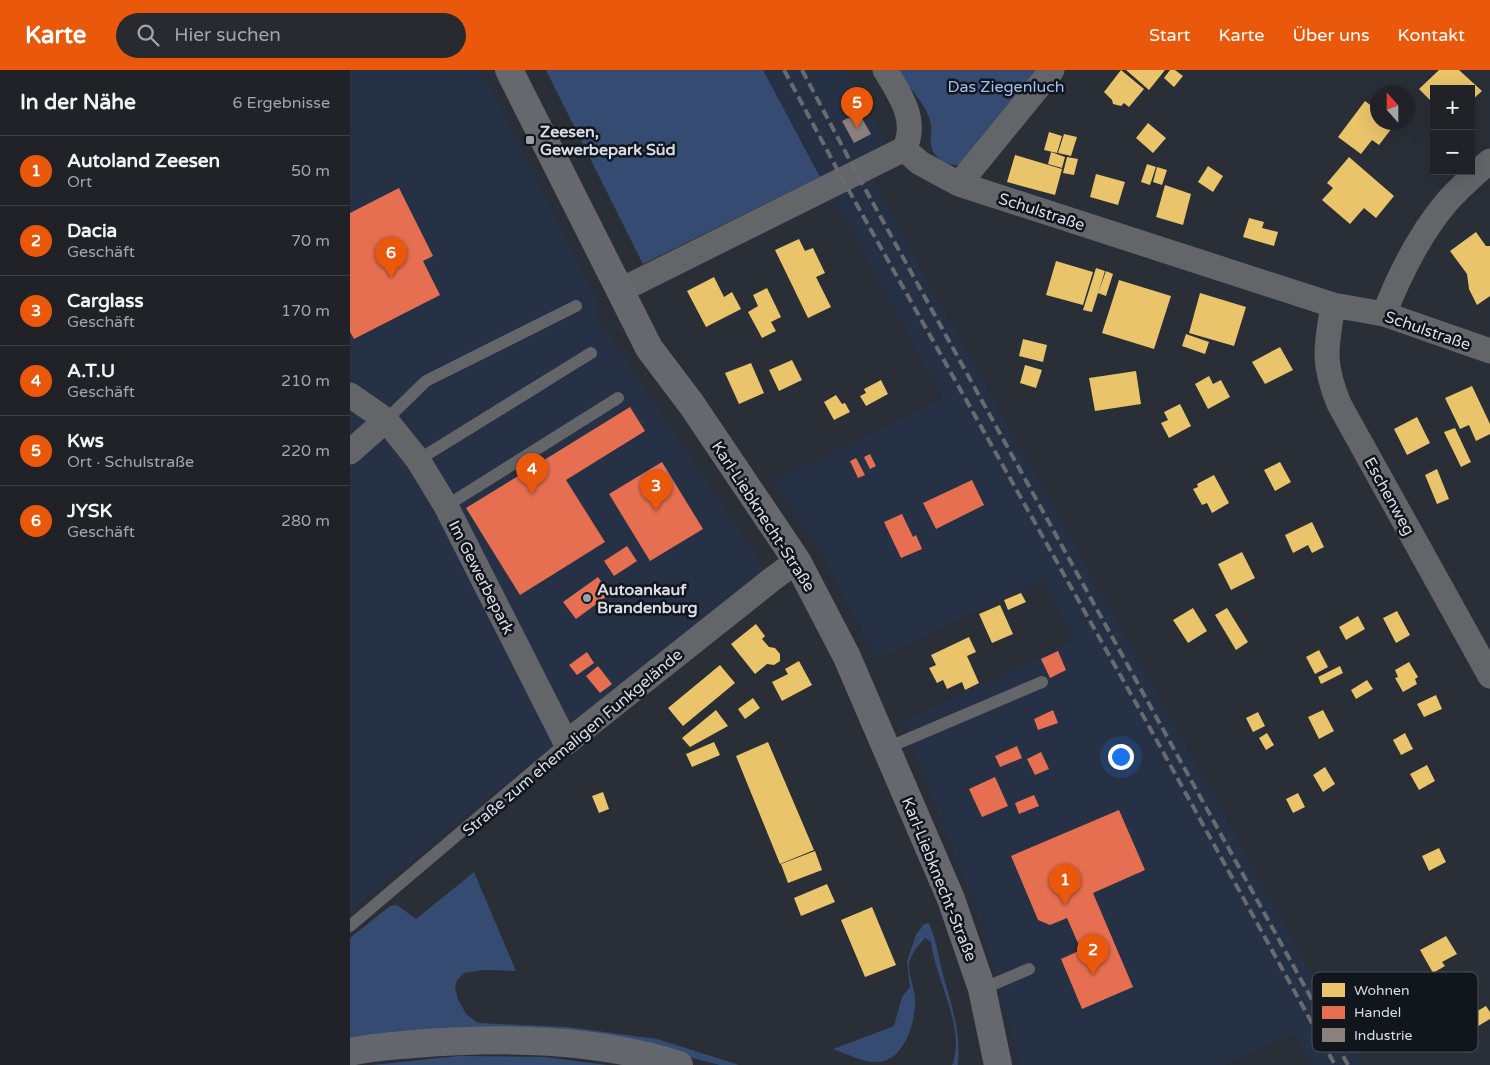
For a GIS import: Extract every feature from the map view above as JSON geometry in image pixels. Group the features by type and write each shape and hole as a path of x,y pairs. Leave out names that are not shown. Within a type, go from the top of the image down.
{"main road":[{"path":"350,1052 439,1042 504,1040 609,1049 679,1065"}],"street":[{"name":"Karl-Liebknecht-Straße","path":"509,70 619,291 650,348 692,405 797,561 847,657 951,899 982,989 993,1057"},
{"path":"619,291 904,149 909,140 910,125 906,107 886,70"},
{"path":"959,184 1052,70"},
{"name":"Schulstraße","path":"904,149 920,163 959,184 1333,305 1384,314 1490,351"},
{"path":"1384,314 1396,284 1422,238 1445,204 1490,161"},
{"name":"Eschenweg","path":"1333,305 1326,352 1329,378 1340,404 1490,676"},
{"name":"Im Gewerbepark","path":"350,395 386,420 418,460 446,506 566,743"},
{"path":"350,452 386,420"},
{"name":"Straße zum ehemaligen Funkgelände","path":"566,743 775,576 797,561"}],"lane":[{"path":"386,420 426,381 576,306"},
{"path":"418,460 591,353"},
{"path":"446,506 618,398"},
{"path":"887,748 1042,682"},
{"name":"Straße zum ehemaligen Funkgelände","path":"350,926 566,743"},
{"path":"982,989 1029,969"}],"shaded area":[{"path":"350,70 480,70 499,103 597,300 598,319 766,571 350,911"},
{"path":"763,70 846,70 887,142 861,156 910,249 1312,975 1312,1052 1354,1052 1361,1065 1312,1065 1293,1034 1224,1065 1020,1065 978,913 902,722 1075,640 1042,580 877,659 824,558 772,481 943,398"}],"green space":[{"path":"546,70 763,70 820,177 643,264"},
{"name":"Das Ziegenluch","path":"895,70 1052,70 959,165 954,165 941,160 934,153 931,142 931,125 927,113 918,97"},
{"path":"474,872 516,971 484,970 464,973 457,980 455,987 458,999 466,1014 478,1023 568,1027 657,1039 739,1065 720,1065 650,1047 350,1042 350,938 390,906 397,905 416,919"},
{"path":"929,923 957,1028 958,1065 952,1065 956,1051 956,1036 949,1004 938,972 931,942 925,938 915,950 909,964 915,995 915,1008 911,1028 902,1047 887,1060 877,1062 860,1059 833,1049 894,1026 902,997 910,987 907,961 916,935 924,924"},
{"path":"458,1056 545,1057 607,1065 372,1065"}],"building: Wohnen":[{"path":"1121,70 1144,89 1129,107 1124,103 1121,106 1113,104 1112,100 1104,92"},
{"path":"1126,70 1165,70 1149,90"},
{"path":"1170,70 1175,70 1183,76 1174,87 1164,78"},
{"path":"1439,70 1459,70 1482,91 1475,97 1475,85 1430,85 1430,100 1419,89"},
{"path":"1365,101 1370,105 1370,130 1390,130 1379,145 1372,140 1361,154 1338,137"},
{"path":"1148,123 1166,138 1153,153 1136,138"},
{"path":"1049,132 1062,136 1057,153 1044,150"},
{"path":"1064,134 1077,137 1071,156 1058,153"},
{"path":"1051,152 1065,157 1062,168 1048,164"},
{"path":"1015,155 1062,169 1055,195 1007,182"},
{"path":"1067,157 1078,159 1074,175 1063,173"},
{"path":"1349,157 1394,196 1376,218 1364,208 1350,224 1322,200 1333,188 1327,183"},
{"path":"1147,164 1156,167 1150,185 1141,182"},
{"path":"1208,166 1223,176 1213,192 1198,182"},
{"path":"1157,167 1167,170 1162,185 1153,182"},
{"path":"1096,174 1125,182 1118,205 1090,197"},
{"path":"1165,185 1191,194 1183,225 1156,217"},
{"path":"1249,218 1264,222 1262,228 1278,232 1274,246 1243,237"},
{"path":"1476,232 1486,246 1490,246 1490,296 1477,305 1469,289 1467,274 1450,251"},
{"path":"799,239 805,251 813,248 825,273 816,277 831,307 808,318 775,250"},
{"path":"1056,261 1093,272 1083,305 1046,295"},
{"path":"1096,268 1105,271 1092,312 1083,310"},
{"path":"1106,271 1113,274 1106,296 1098,293"},
{"path":"714,277 724,297 732,292 741,309 706,327 687,291"},
{"path":"1119,280 1171,296 1154,349 1102,333"},
{"path":"767,288 781,317 771,322 776,331 762,338 748,312 758,306 753,295"},
{"path":"1200,293 1246,307 1234,346 1189,333"},
{"path":"1186,334 1209,342 1205,354 1182,346"},
{"path":"1023,339 1047,345 1043,362 1019,356"},
{"path":"1280,347 1293,370 1265,384 1252,362"},
{"path":"792,360 802,380 779,391 769,370"},
{"path":"751,363 764,393 739,404 725,373"},
{"path":"1025,365 1042,370 1036,388 1020,383"},
{"path":"1136,371 1141,404 1095,411 1089,378"},
{"path":"1209,376 1213,384 1221,380 1230,397 1208,409 1195,384"},
{"path":"881,380 888,394 866,406 860,396 866,393 864,389"},
{"path":"1472,386 1490,424 1490,434 1476,441 1469,425 1460,429 1445,398"},
{"path":"836,395 842,404 845,403 850,412 834,420 824,402"},
{"path":"1180,404 1191,426 1169,438 1161,423 1168,420 1164,412"},
{"path":"1417,417 1430,443 1407,455 1394,429"},
{"path":"1455,428 1471,462 1461,467 1444,432"},
{"path":"1280,462 1291,482 1275,491 1264,470"},
{"path":"1437,469 1449,499 1437,504 1425,475"},
{"path":"1214,475 1229,503 1212,513 1207,503 1202,505 1193,489 1198,487 1197,484"},
{"path":"1312,522 1324,547 1312,553 1308,545 1293,553 1285,535"},
{"path":"1242,552 1255,578 1231,590 1218,564"},
{"path":"1021,593 1026,602 1008,610 1004,600"},
{"path":"1000,605 1013,634 992,643 979,614"},
{"path":"1193,608 1207,631 1188,643 1173,620"},
{"path":"1227,608 1248,642 1236,650 1215,615"},
{"path":"1397,611 1410,635 1396,643 1383,618"},
{"path":"1358,616 1365,629 1346,640 1339,627"},
{"path":"756,624 765,636 762,639 769,647 775,648 780,654 780,661 774,665 767,664 755,674 731,644"},
{"path":"969,637 976,652 967,656 979,683 965,690 962,682 947,689 943,680 937,683 929,668 936,665 931,655"},
{"path":"1319,650 1328,667 1315,674 1306,657"},
{"path":"799,661 812,685 782,701 772,682 788,674 785,669"},
{"path":"1409,662 1418,677 1415,679 1417,684 1403,692 1395,678 1398,677 1395,670"},
{"path":"720,665 735,683 683,726 668,708"},
{"path":"1340,666 1343,673 1321,684 1318,677"},
{"path":"1367,680 1373,689 1356,699 1351,690"},
{"path":"1436,695 1442,709 1424,717 1417,704"},
{"path":"753,698 760,708 745,719 738,709"},
{"path":"716,710 728,726 690,747 682,738"},
{"path":"1323,710 1334,731 1319,739 1308,717"},
{"path":"1258,712 1265,726 1253,732 1246,718"},
{"path":"1267,733 1274,745 1266,750 1259,738"},
{"path":"1405,733 1413,749 1401,755 1393,740"},
{"path":"714,742 720,755 692,767 686,754"},
{"path":"768,742 814,850 780,864 736,756"},
{"path":"1427,765 1435,781 1419,790 1410,774"},
{"path":"1325,767 1335,784 1323,792 1313,775"},
{"path":"603,792 609,809 599,813 592,796"},
{"path":"1298,793 1305,807 1293,813 1286,799"},
{"path":"1439,848 1446,862 1429,871 1422,856"},
{"path":"815,851 822,870 788,883 781,864"},
{"path":"827,884 835,902 801,916 794,898"},
{"path":"872,907 896,965 865,977 841,920"},
{"path":"1446,936 1457,954 1442,962 1445,966 1432,972 1420,950"},
{"path":"1486,1006 1490,1012 1490,1019 1478,1026 1478,1011"}],"building: Handel":[{"path":"399,188 433,256 423,261 440,295 354,339 350,332 350,213"},
{"path":"630,407 645,431 566,480 605,542 520,595 466,508"},
{"path":"870,454 876,466 870,469 864,457"},
{"path":"856,458 865,475 858,478 850,461"},
{"path":"662,462 703,529 650,561 609,494"},
{"path":"972,480 984,505 936,529 923,503"},
{"path":"902,514 913,537 916,535 922,549 901,558 884,522"},
{"path":"627,546 637,561 614,576 604,561"},
{"name":"Autoankauf Brandenburg","path":"598,577 610,594 576,619 563,602"},
{"path":"1058,651 1066,670 1050,678 1041,659"},
{"path":"587,652 594,663 577,675 569,665"},
{"path":"598,666 612,684 600,693 586,676"},
{"path":"1053,710 1058,723 1038,730 1034,719"},
{"path":"1017,746 1022,758 1000,767 995,756"},
{"path":"1041,752 1049,769 1035,775 1027,759"},
{"path":"995,777 1008,806 982,817 969,789"},
{"path":"1034,795 1039,806 1019,814 1015,803"},
{"path":"1119,810 1145,870 1093,893 1133,987 1082,1009 1061,959 1081,950 1067,918 1050,925 1038,920 1011,856"}],"building: Industrie":[{"path":"859,113 871,134 854,143 842,121"}],"railway":[{"path":"784,70 843,180 1151,730 1312,1023"},
{"path":"802,70 857,174 1312,1000"},
{"path":"1328,1052 1335,1065"},
{"path":"1341,1052 1348,1065"}],"place":[{"name":"Kws","path":"857,128"},
{"name":"Zeesen, Gewerbepark Süd","path":"530,140"},
{"name":"JYSK","path":"391,278"},
{"name":"A.T.U","path":"532,494"},
{"name":"Carglass","path":"656,511"},
{"name":"Autoankauf Brandenburg","path":"587,598"},
{"name":"Autoland Zeesen","path":"1065,905"},
{"name":"Dacia","path":"1093,975"}]}
